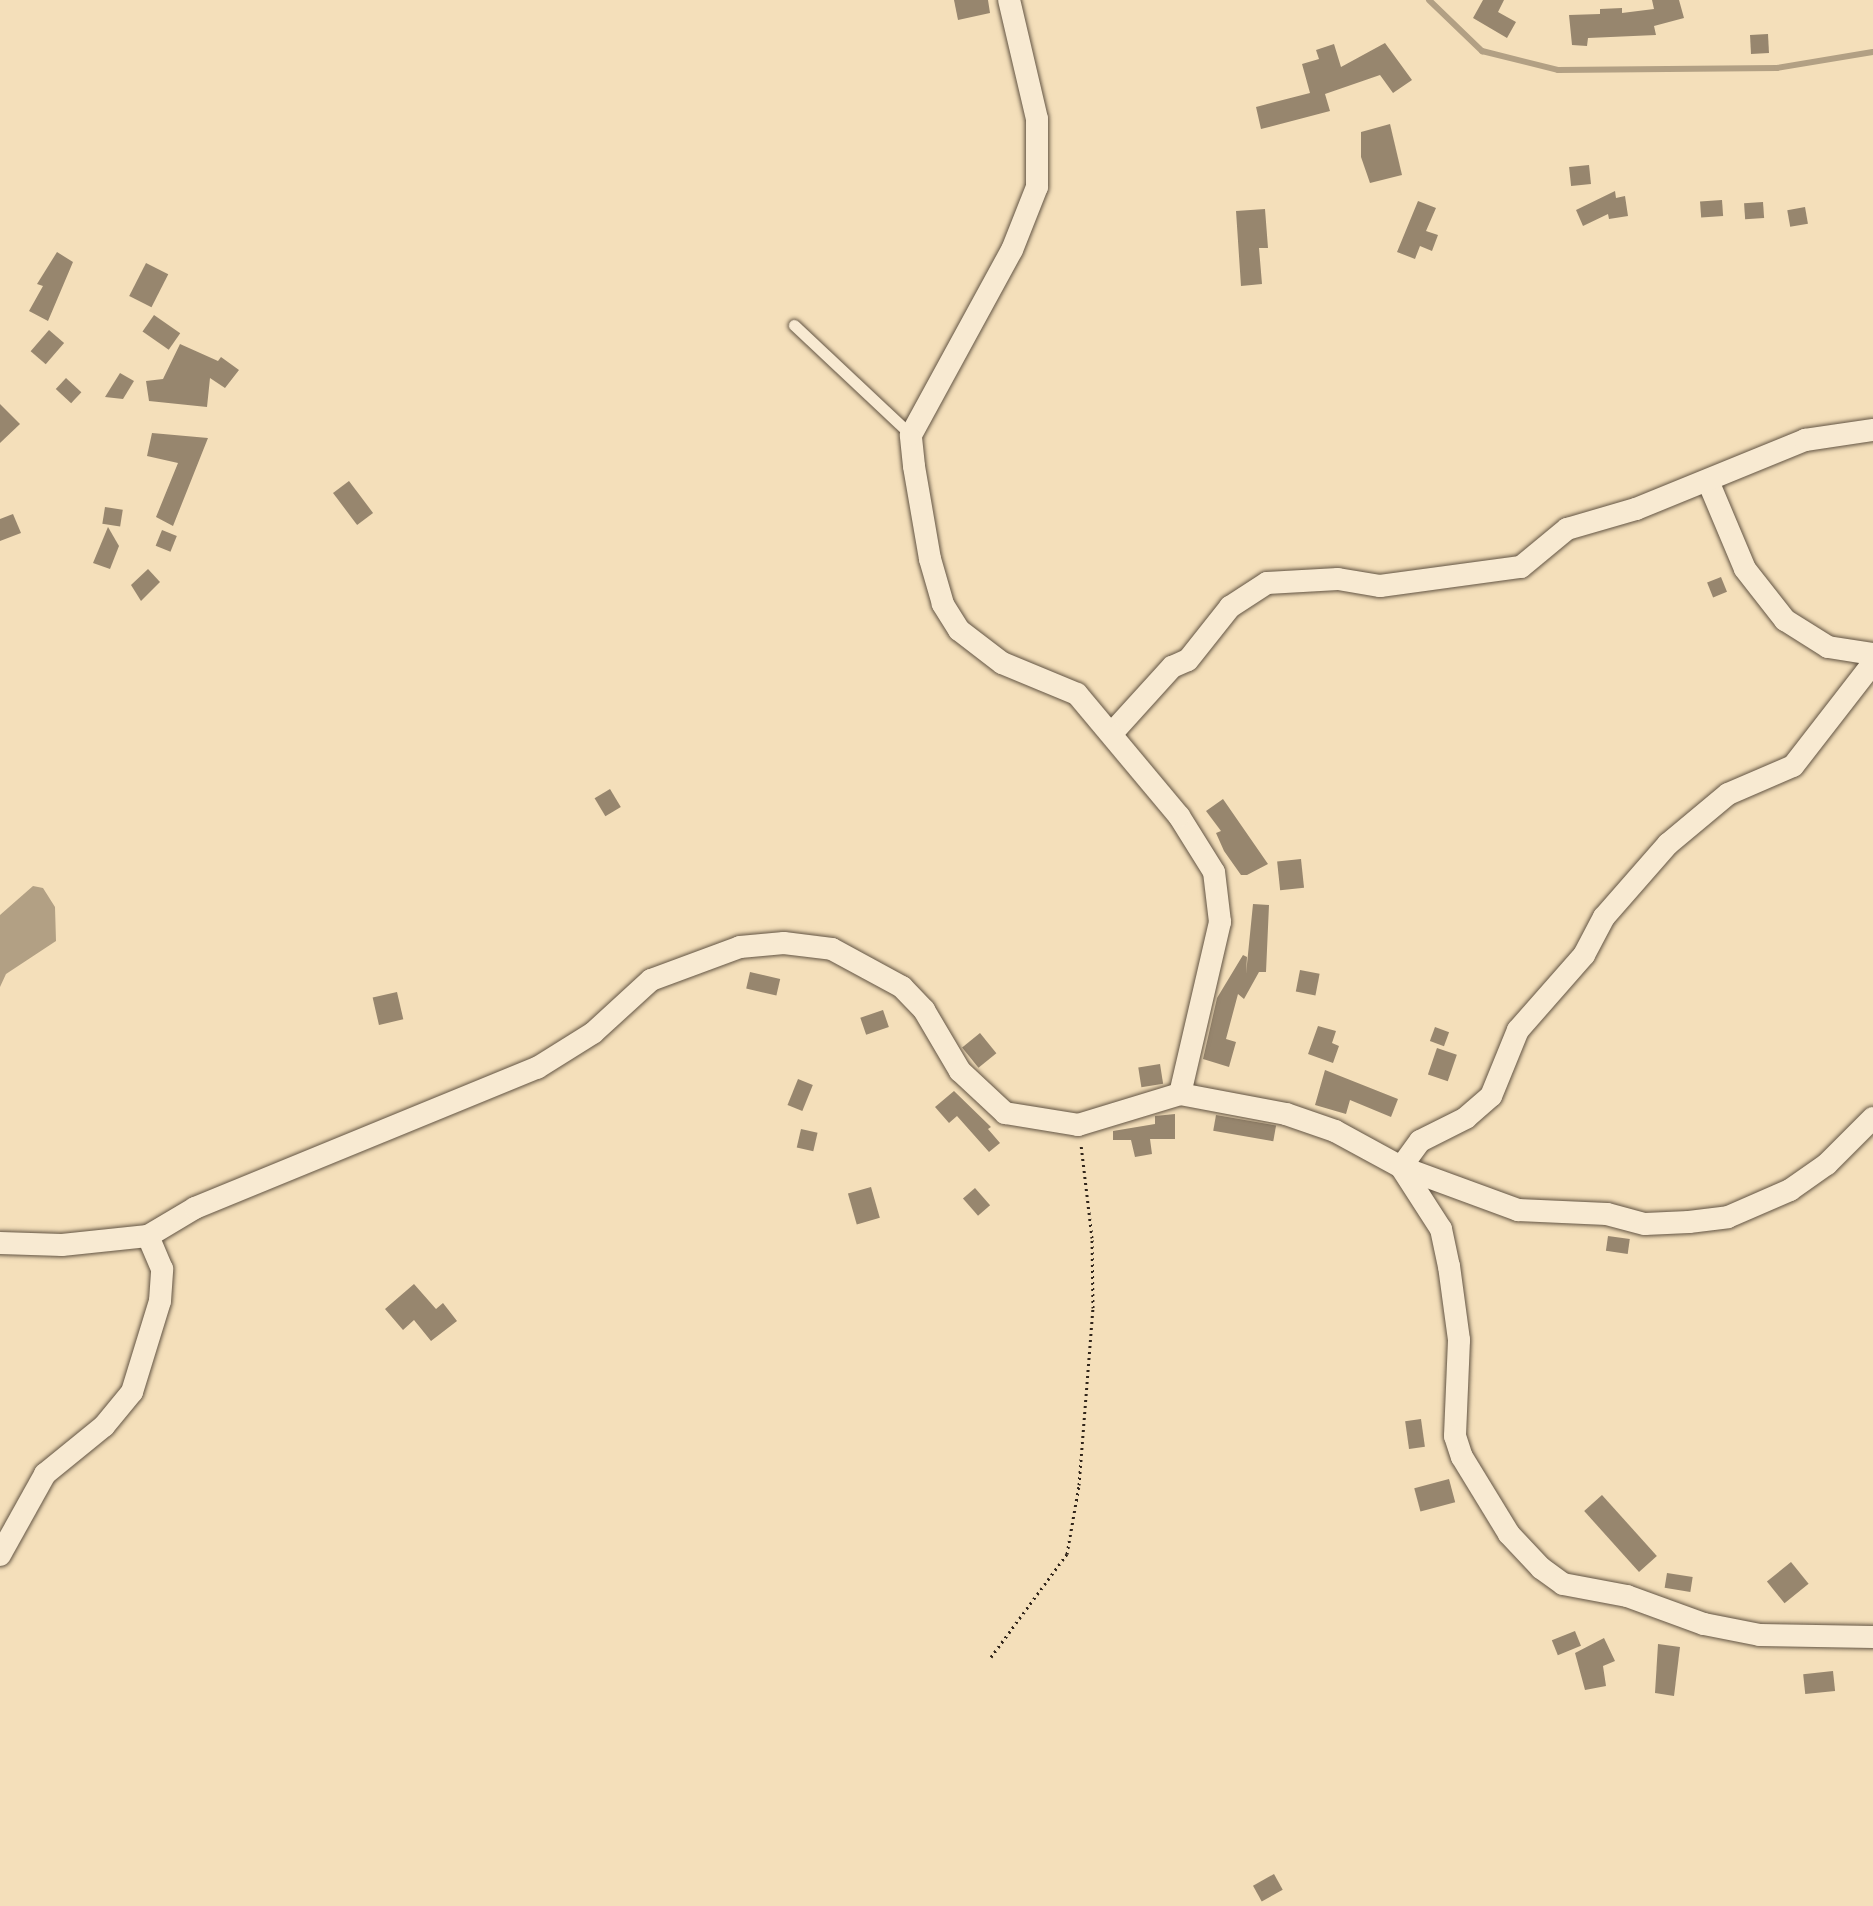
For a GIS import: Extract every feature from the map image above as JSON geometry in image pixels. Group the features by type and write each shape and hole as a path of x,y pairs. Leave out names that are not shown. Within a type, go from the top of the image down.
{"street":[{"path":"1009,0 1037,119 1037,187 1012,250 911,435 930,559 943,604 959,630 1002,663 1077,694 1113,732 1140,774 1200,845 1220,896 1220,922 1180,1094"},
{"path":"1113,732 1172,667 1188,660 1230,607 1267,583 1338,579 1380,586 1521,567 1567,529 1708,481 1805,440 1873,430"},
{"path":"1708,481 1745,569 1785,620 1828,647 1873,654"},
{"path":"1401,1167 1420,1141 1466,1118 1491,1096 1518,1030 1584,955 1604,917 1668,844 1728,794 1793,766 1873,663"},
{"path":"0,1243 62,1245 148,1236 195,1208 537,1068 593,1033 651,980 740,947 784,943 832,949 902,987 924,1010 979,1094 1005,1113 1078,1125 1180,1094 1286,1114 1335,1131 1401,1167 1518,1210 1607,1214 1645,1224 1728,1217 1790,1190 1827,1164 1873,1118"},
{"path":"1401,1167 1434,1215 1446,1254 1459,1340 1455,1436 1462,1457 1509,1534 1541,1568 1563,1584 1627,1596 1704,1624 1760,1635 1873,1637"},
{"path":"0,1555 45,1474 104,1426 132,1392 160,1301 162,1269 148,1236"}],"lane":[{"path":"794,325 911,435"}],"path":[{"path":"991,1657 1067,1554 1079,1485 1093,1308 1092,1238 1078,1125"}],"shaded area":[{"path":"33,886 43,888 55,907 56,941 6,974 0,987 0,915"}],"building":[{"path":"954,0 988,0 990,13 958,20"},
{"path":"1483,0 1504,0 1498,12 1516,22 1507,38 1473,18"},
{"path":"1652,0 1679,0 1684,18 1654,26 1656,35 1588,38 1587,46 1572,45 1569,15 1600,14 1600,9 1622,8 1622,13 1654,9"},
{"path":"1768,34 1769,53 1751,54 1750,35"},
{"path":"1385,43 1412,80 1393,93 1380,75 1325,94 1330,111 1261,129 1256,107 1310,93 1302,64 1319,59 1316,50 1334,44 1341,67"},
{"path":"1390,124 1402,175 1370,183 1361,157 1361,132"},
{"path":"1589,165 1591,184 1571,186 1569,167"},
{"path":"1615,191 1616,198 1625,196 1628,216 1609,219 1608,214 1583,226 1576,210"},
{"path":"1722,200 1723,216 1701,217 1700,202"},
{"path":"1418,201 1436,208 1426,231 1438,235 1432,251 1420,246 1415,259 1397,252"},
{"path":"1763,202 1764,218 1745,219 1744,203"},
{"path":"1805,207 1808,224 1790,227 1787,210"},
{"path":"1265,209 1268,248 1259,248 1262,284 1241,286 1236,211"},
{"path":"57,252 73,262 48,321 29,311 43,286 37,284"},
{"path":"146,263 168,274 151,307 129,296"},
{"path":"154,315 180,333 169,350 143,331"},
{"path":"49,330 64,343 46,364 31,351"},
{"path":"180,344 218,361 221,357 239,370 225,388 210,378 207,407 149,401 146,381 163,379"},
{"path":"120,373 134,381 123,399 105,397"},
{"path":"66,378 81,392 71,403 56,389"},
{"path":"0,404 20,424 0,443"},
{"path":"152,433 208,438 173,526 156,517 178,463 147,456"},
{"path":"349,481 373,513 357,525 333,493"},
{"path":"105,507 123,510 120,527 102,524"},
{"path":"13,514 21,533 0,541 0,519"},
{"path":"108,527 119,546 110,569 93,563"},
{"path":"162,530 177,536 170,552 156,546"},
{"path":"148,569 160,582 141,601 131,585"},
{"path":"1721,577 1727,592 1713,597 1707,583"},
{"path":"610,789 621,807 605,816 595,798"},
{"path":"1223,799 1268,864 1247,875 1241,875 1224,851 1216,833 1221,831 1206,811"},
{"path":"1301,859 1304,888 1280,890 1277,862"},
{"path":"1253,904 1269,905 1266,972 1259,972 1244,999 1238,994 1226,1039 1236,1042 1229,1067 1203,1059 1217,998 1243,955 1247,957 1246,974"},
{"path":"1300,970 1320,974 1315,995 1296,992"},
{"path":"750,972 780,979 776,996 746,989"},
{"path":"397,992 403,1019 379,1025 373,998"},
{"path":"883,1010 889,1027 866,1035 860,1018"},
{"path":"1318,1026 1336,1031 1332,1043 1339,1046 1333,1063 1308,1054"},
{"path":"1435,1027 1449,1032 1444,1046 1430,1041"},
{"path":"980,1033 996,1053 978,1068 962,1047"},
{"path":"1437,1048 1457,1055 1448,1081 1428,1074"},
{"path":"1160,1064 1163,1084 1141,1087 1138,1067"},
{"path":"1325,1070 1398,1099 1391,1117 1350,1100 1346,1114 1315,1105"},
{"path":"798,1079 813,1085 802,1111 788,1105"},
{"path":"954,1091 991,1127 988,1129 1000,1143 989,1152 957,1116 949,1123 935,1107"},
{"path":"1175,1114 1175,1139 1150,1139 1152,1154 1135,1157 1131,1140 1113,1140 1113,1131 1155,1124 1155,1116"},
{"path":"1216,1115 1276,1126 1273,1141 1213,1131"},
{"path":"801,1129 818,1133 813,1151 797,1148"},
{"path":"871,1187 880,1218 857,1224 848,1194"},
{"path":"975,1188 990,1205 978,1216 963,1198"},
{"path":"1608,1236 1630,1239 1628,1254 1606,1251"},
{"path":"414,1284 436,1309 443,1303 457,1321 431,1341 414,1320 403,1330 385,1309"},
{"path":"1421,1419 1425,1447 1409,1449 1405,1421"},
{"path":"1449,1479 1455,1502 1420,1511 1414,1488"},
{"path":"1602,1495 1657,1556 1639,1572 1584,1511"},
{"path":"1791,1562 1809,1584 1785,1603 1767,1582"},
{"path":"1667,1573 1693,1577 1690,1592 1665,1588"},
{"path":"1575,1631 1581,1646 1558,1655 1552,1640"},
{"path":"1604,1638 1615,1661 1603,1666 1606,1686 1585,1690 1575,1653"},
{"path":"1658,1644 1680,1647 1674,1696 1655,1693"},
{"path":"1833,1671 1835,1691 1805,1694 1803,1674"},
{"path":"1274,1874 1283,1890 1262,1901 1253,1886"}],"waterway":[{"path":"1429,0 1482,51 1558,70 1777,68 1873,52"}]}
